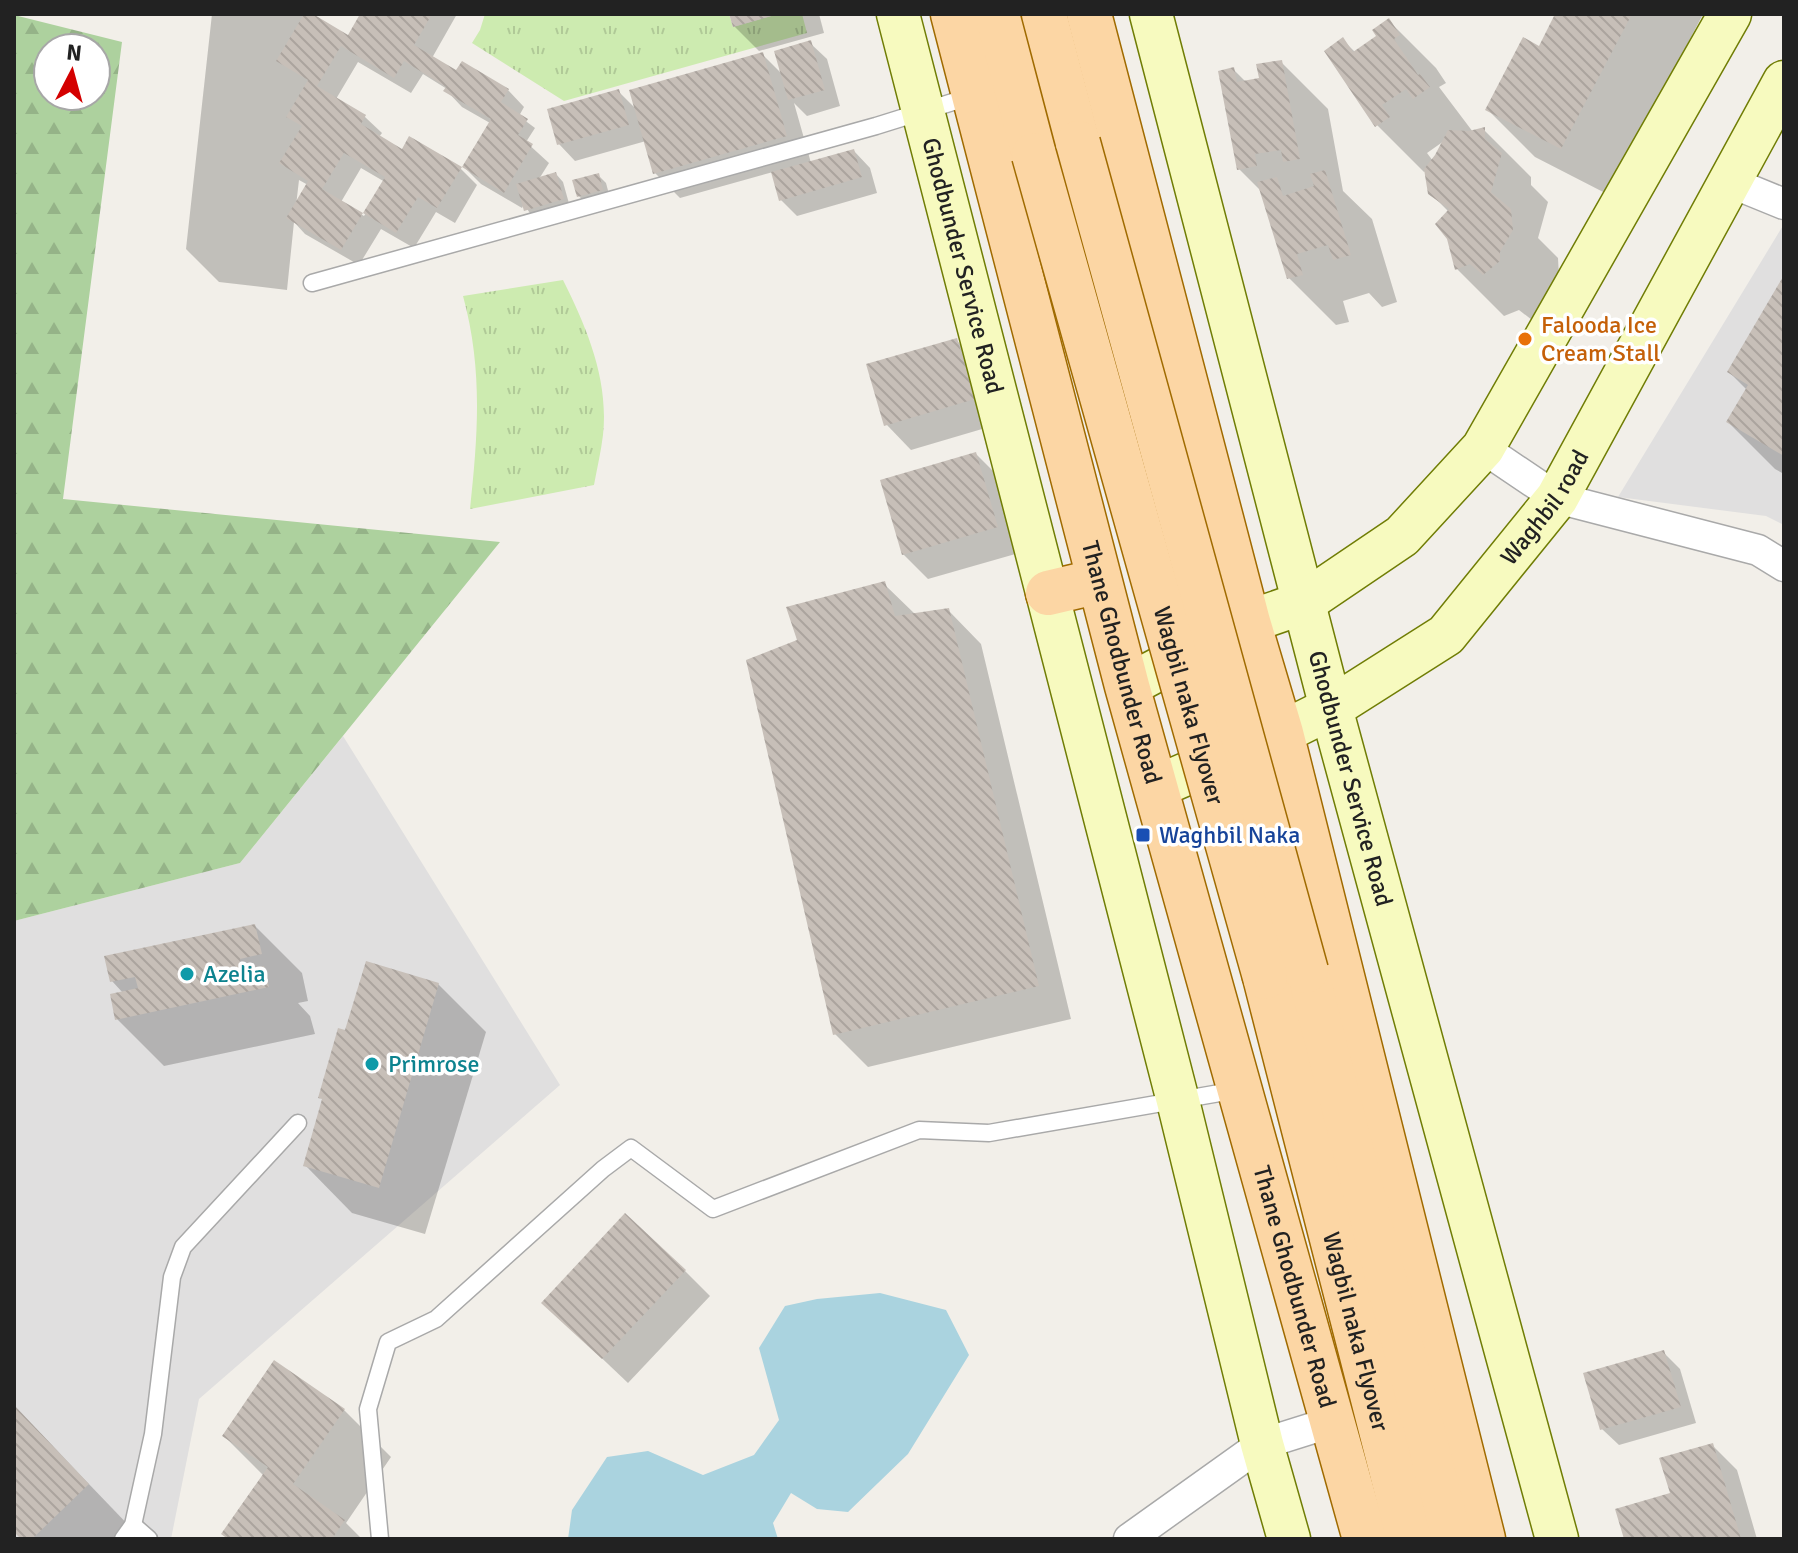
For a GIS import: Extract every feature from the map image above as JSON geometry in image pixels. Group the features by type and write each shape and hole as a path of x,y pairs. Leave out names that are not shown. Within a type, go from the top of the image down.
{"main road":[{"name":"Thane Ghodbunder Road","path":"953,14 1127,686 1365,1539"},
{"name":"Wagbil naka Flyover","path":"997,14 1265,977 1409,1539"},
{"name":"Wagbil naka Flyover","path":"1044,14 1306,971 1450,1539"},
{"path":"1089,14 1248,622 1281,733 1483,1539"},
{"path":"1048,593 1099,581"}],"street":[{"name":"Ghodbunder Service Road","path":"898,14 1178,1101 1262,1444 1289,1539"},
{"name":"Ghodbunder Service Road","path":"1151,14 1303,603 1557,1539"},
{"path":"1127,686 1248,622 1303,603 1402,536 1483,448 1730,14"},
{"name":"Waghbil road","path":"1156,787 1331,708 1446,635 1557,498 1784,82"},
{"path":"1730,182 1784,204"},
{"path":"1483,448 1557,498 1758,550 1784,566"},
{"path":"1129,1539 1262,1444 1332,1422"}],"lane":[{"path":"312,283 925,112 974,95"},
{"path":"380,1539 368,1409 388,1342 436,1319 603,1169 631,1148 713,1209 919,1130 989,1133 1238,1090"},
{"path":"149,1539 128,1532 153,1434 172,1277 183,1247 298,1123"}],"shaded area":[{"path":"1784,224 1784,525 1766,516 1618,497"},
{"path":"343,736 560,1085 199,1399 171,1539 14,1539 14,921 240,863"}],"green space":[{"path":"485,14 729,14 733,27 778,14 802,14 807,33 564,101 472,43"},
{"path":"14,15 82,32 32,32 32,112 112,112 112,40 122,42 63,499 500,542 240,863 14,921"},
{"path":"563,280 588,336 603,394 603,435 594,485 470,509 477,402 474,350 463,296"}],"water":[{"path":"880,1293 946,1310 969,1355 908,1454 848,1512 817,1509 791,1493 773,1523 778,1539 568,1539 572,1510 607,1457 648,1451 703,1475 754,1455 779,1420 759,1348 785,1306 817,1299"}],"building":[{"path":"304,14 313,14 348,35 360,14 432,14 414,45 456,70 462,61 509,89 501,102 528,119 518,135 533,144 504,193 462,167 437,208 418,197 396,233 363,213 341,250 286,218 308,181 279,163 302,126 286,117 308,80 276,61","holes":["341,46 394,78 404,61 446,87 443,91 491,119 462,167 409,136 402,149 361,124 366,115 317,86","344,153 385,177 363,213 322,189"]},
{"path":"729,14 775,14 775,15 733,27"},
{"path":"1555,14 1632,14 1561,149 1485,110 1523,37 1539,46"},
{"path":"1389,18 1400,35 1394,39 1430,87 1413,99 1406,89 1382,105 1390,117 1375,127 1324,51 1343,37 1353,52 1376,36 1372,30"},
{"path":"811,40 825,90 788,100 774,51"},
{"path":"763,52 787,136 653,174 629,90"},
{"path":"1282,60 1300,159 1283,162 1281,150 1255,154 1257,166 1237,170 1218,71 1234,67 1237,82 1259,78 1256,64"},
{"path":"619,89 629,125 557,145 547,109"},
{"path":"1485,127 1485,139 1502,153 1491,192 1511,209 1513,230 1500,252 1500,261 1483,275 1470,264 1455,270 1447,239 1435,224 1449,209 1428,194 1424,169 1448,130 1469,131"},
{"path":"854,149 862,177 779,201 771,172"},
{"path":"1325,170 1351,255 1333,260 1328,245 1297,254 1303,275 1287,279 1257,182 1277,177 1283,196 1314,186 1310,174"},
{"path":"556,172 564,199 524,211 516,184"},
{"path":"599,173 603,190 577,197 572,180"},
{"path":"1784,275 1784,456 1726,422 1748,385 1727,372"},
{"path":"957,338 975,399 884,426 866,364"},
{"path":"976,452 998,527 902,555 880,480"},
{"path":"885,581 895,616 949,608 1039,986 833,1035 746,660 797,640 786,607"},
{"name":"Azelia","path":"255,924 262,954 240,959 242,971 264,966 269,987 115,1020 110,994 138,988 135,977 110,982 104,956"},
{"name":"Primrose","path":"366,961 439,983 379,1188 303,1166 338,1028 345,1030"},
{"path":"625,1213 686,1270 602,1359 541,1303"},
{"path":"1664,1350 1681,1407 1600,1430 1583,1373"},
{"path":"274,1360 345,1409 293,1484 345,1520 332,1539 228,1539 221,1534 268,1467 222,1436"},
{"path":"14,1405 89,1484 32,1539 21,1539 14,1532"},
{"path":"1713,1443 1741,1539 1624,1539 1615,1509 1670,1493 1659,1458"}],"place":[{"name":"Falooda Ice Cream Stall","path":"1525,339"},
{"name":"Waghbil Naka","path":"1143,835"},
{"name":"Azelia","path":"187,974"},
{"name":"Primrose","path":"372,1064"}]}
